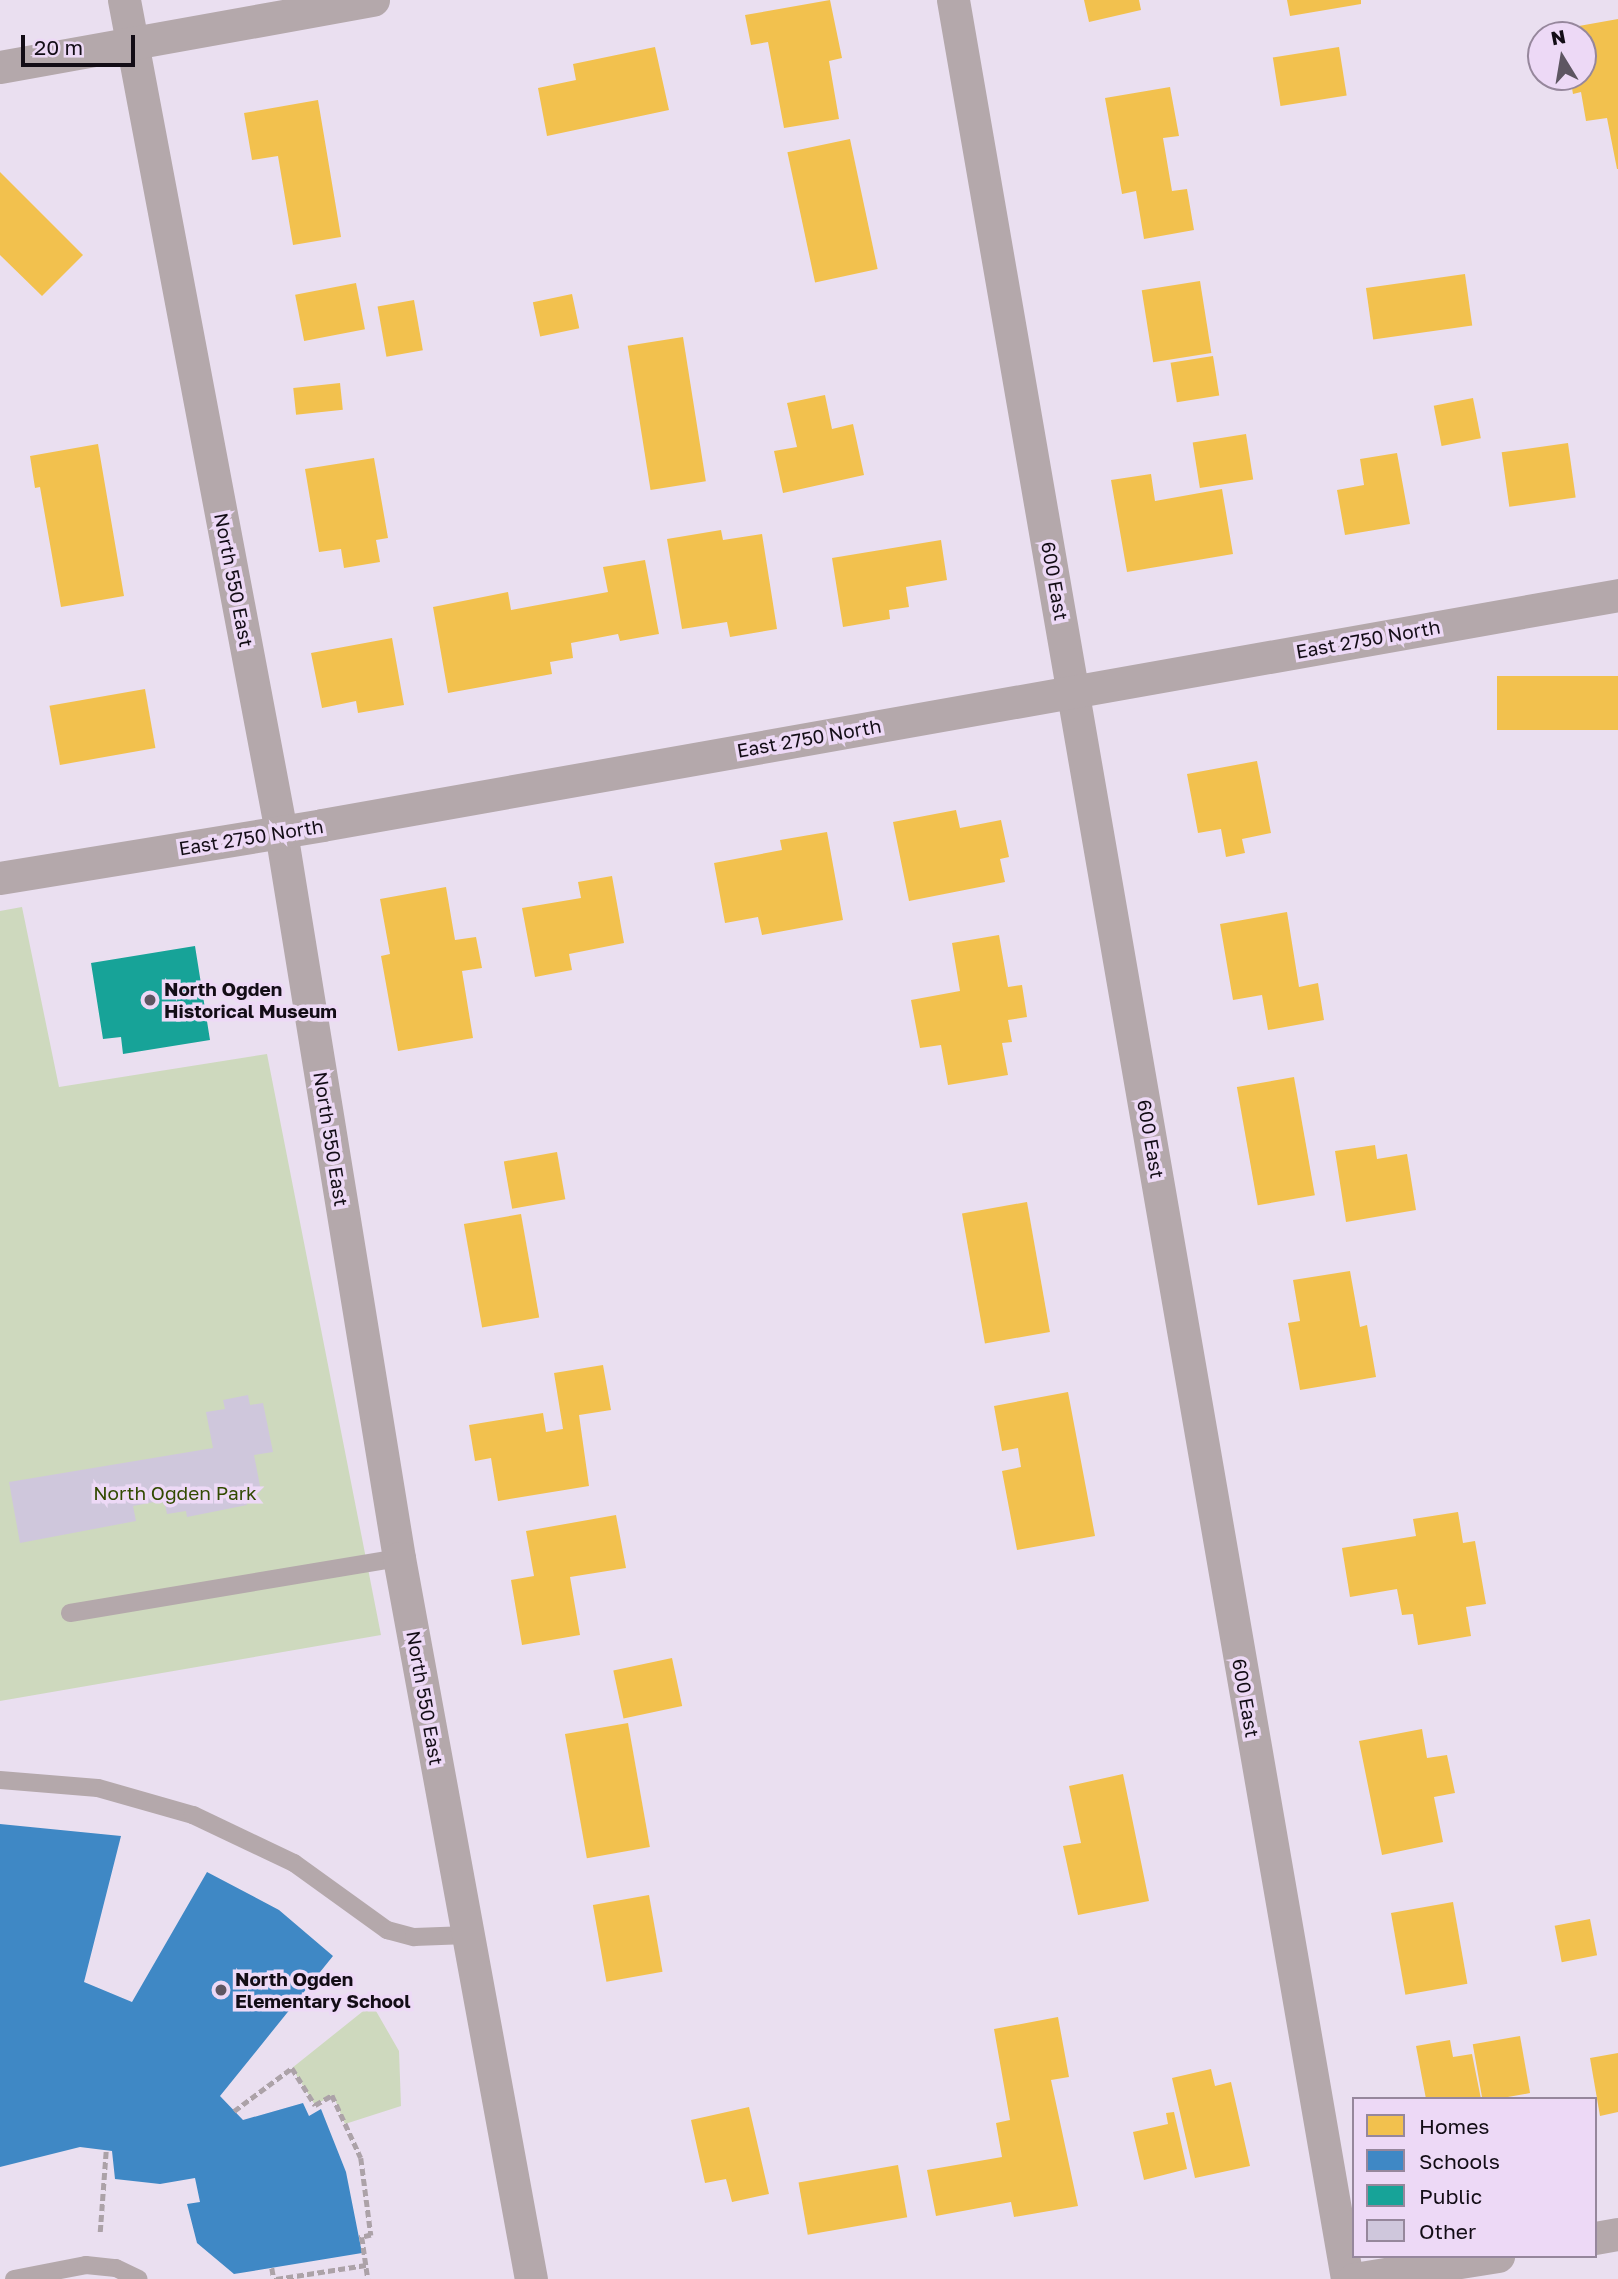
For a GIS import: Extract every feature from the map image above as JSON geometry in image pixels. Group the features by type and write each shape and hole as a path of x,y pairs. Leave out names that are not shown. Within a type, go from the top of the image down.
{"street":[{"name":"North 550 East","path":"124,0 281,832 399,1558 531,2279"},
{"path":"0,67 373,0"},
{"name":"600 East","path":"953,0 1347,2279"},
{"name":"East 2750 North","path":"0,878 281,832 1618,595"},
{"path":"1597,2238 1618,2234"},
{"path":"1354,2279 1485,2258"}],"lane":[{"path":"70,1613 399,1558"},
{"path":"0,1780 97,1788 193,1815 294,1863 387,1930 414,1937 468,1935"},
{"path":"14,2279 86,2265 116,2268 139,2279"}],"path":[{"path":"234,2111 292,2068 314,2105 332,2095 361,2158 372,2235 360,2237 368,2279"},
{"path":"100,2232 106,2150"},
{"path":"272,2268 275,2279 366,2265"}],"green space":[{"name":"North Ogden Park","path":"22,907 59,1087 267,1054 381,1635 0,1701 0,911"},
{"path":"372,2004 399,2051 401,2106 345,2124 333,2095 315,2105 292,2068"}],"building: Homes":[{"path":"830,0 842,58 829,61 839,119 784,128 768,42 751,45 745,15"},
{"path":"1084,0 1139,0 1141,10 1089,22"},
{"path":"1287,0 1361,0 1361,4 1290,16"},
{"path":"1618,19 1618,169 1607,118 1586,121 1581,92 1573,94 1572,91 1597,91 1597,23"},
{"path":"655,47 669,110 547,136 538,88 576,80 573,64"},
{"path":"1339,47 1347,95 1280,106 1273,57"},
{"path":"1170,87 1179,136 1163,138 1172,191 1187,189 1194,230 1144,239 1136,191 1122,194 1105,98"},
{"path":"318,100 341,237 293,245 278,156 252,160 244,113"},
{"path":"850,139 878,269 815,282 787,152"},
{"path":"0,172 83,255 42,296 0,255"},
{"path":"1465,274 1472,325 1373,339 1366,288"},
{"path":"1200,281 1211,353 1153,362 1142,290"},
{"path":"356,283 365,329 304,341 295,295"},
{"path":"572,294 579,328 540,337 533,302"},
{"path":"414,300 423,350 386,357 378,306"},
{"path":"683,337 706,481 651,490 628,346"},
{"path":"1213,356 1219,396 1177,402 1171,363"},
{"path":"340,383 343,410 296,415 293,388"},
{"path":"825,395 832,429 853,424 864,475 783,493 774,451 797,447 787,403"},
{"path":"1473,398 1481,438 1442,446 1434,406"},
{"path":"1246,434 1253,479 1200,488 1193,442"},
{"path":"1568,443 1576,497 1509,507 1502,452"},
{"path":"98,444 124,596 61,607 40,487 35,488 30,456"},
{"path":"1397,453 1410,524 1345,535 1337,490 1364,485 1360,459"},
{"path":"374,458 388,538 376,540 380,562 344,568 341,549 319,552 305,469"},
{"path":"1151,474 1155,501 1222,489 1233,554 1127,572 1111,480"},
{"path":"721,530 723,540 762,534 777,629 730,637 727,622 682,629 667,539"},
{"path":"941,540 947,580 906,587 909,607 889,610 890,619 843,627 832,558"},
{"path":"645,560 659,634 620,641 618,634 571,643 573,658 550,662 552,674 448,693 433,607 508,592 511,610 608,592 603,567"},
{"path":"392,638 404,705 358,713 356,701 322,708 311,653"},
{"path":"1497,676 1618,676 1618,730 1497,730"},
{"path":"145,689 155,748 60,765 49,706"},
{"path":"1257,761 1271,833 1242,839 1245,853 1226,857 1221,829 1198,833 1187,774"},
{"path":"956,810 960,828 1001,820 1009,857 1000,859 1005,882 909,901 893,822"},
{"path":"827,832 843,920 762,935 758,917 725,923 714,863 782,850 780,840"},
{"path":"612,876 624,943 569,954 572,970 535,977 522,908 581,898 578,882"},
{"path":"446,887 455,940 476,937 482,968 462,971 473,1038 398,1051 381,956 390,954 380,899"},
{"path":"1287,912 1299,987 1318,983 1324,1020 1268,1030 1262,995 1233,1000 1220,924"},
{"path":"999,935 1008,987 1022,985 1027,1017 1008,1020 1012,1042 1002,1043 1008,1075 948,1085 941,1045 920,1048 911,1000 960,991 952,943"},
{"path":"1294,1077 1315,1195 1258,1205 1237,1087"},
{"path":"1375,1145 1377,1159 1407,1154 1416,1210 1346,1222 1335,1151"},
{"path":"557,1152 565,1199 512,1209 504,1161"},
{"path":"1027,1202 1050,1332 985,1343 962,1213"},
{"path":"521,1214 539,1317 482,1327 464,1224"},
{"path":"1350,1271 1360,1327 1367,1325 1376,1377 1300,1390 1288,1323 1300,1321 1293,1280"},
{"path":"603,1365 611,1410 579,1415 589,1486 498,1501 491,1458 475,1461 469,1425 543,1413 546,1432 563,1429 554,1373"},
{"path":"1068,1392 1095,1536 1017,1550 1002,1471 1021,1467 1018,1448 1002,1451 994,1406"},
{"path":"1458,1512 1463,1543 1475,1541 1486,1604 1466,1607 1471,1636 1418,1645 1413,1614 1402,1615 1397,1589 1350,1597 1342,1548 1416,1536 1413,1519"},
{"path":"616,1515 626,1568 570,1577 580,1635 522,1645 511,1580 534,1576 526,1531"},
{"path":"672,1658 682,1706 623,1718 613,1670"},
{"path":"628,1723 650,1847 587,1858 565,1734"},
{"path":"1422,1729 1427,1758 1447,1755 1455,1793 1434,1797 1443,1842 1382,1855 1359,1741"},
{"path":"1123,1774 1149,1901 1078,1915 1063,1846 1081,1843 1069,1786"},
{"path":"649,1895 663,1972 606,1982 593,1905"},
{"path":"1453,1902 1467,1984 1405,1995 1391,1913"},
{"path":"1590,1919 1597,1955 1562,1962 1555,1926"},
{"path":"1058,2017 1069,2077 1051,2080 1078,2206 1014,2217 1011,2202 936,2216 927,2170 1002,2157 996,2123 1010,2120 994,2029"},
{"path":"1520,2036 1530,2093 1482,2097 1473,2044"},
{"path":"1450,2040 1453,2057 1472,2054 1481,2097 1426,2097 1416,2046"},
{"path":"1618,2053 1618,2112 1600,2116 1590,2058"},
{"path":"1211,2069 1215,2086 1231,2082 1250,2166 1195,2178 1172,2078"},
{"path":"749,2107 769,2194 732,2202 726,2179 705,2183 691,2120"},
{"path":"1174,2112 1187,2169 1144,2180 1133,2132 1168,2124 1166,2113"},
{"path":"898,2165 907,2217 808,2235 799,2183"}],"building: Schools":[{"path":"0,1824 121,1836 84,1982 132,2002 207,1872 279,1910 333,1956 220,2096 243,2120 303,2103 309,2116 321,2109 346,2172 362,2253 234,2274 197,2243 187,2204 200,2202 195,2178 160,2184 115,2179 112,2151 80,2147 0,2167"}],"building: Public":[{"name":"North Ogden Historical Museum","path":"195,946 210,1040 123,1054 121,1037 103,1039 91,963"}],"building: Other":[{"path":"248,1395 250,1405 263,1403 273,1452 254,1455 261,1491 245,1494 247,1505 187,1517 186,1511 167,1514 164,1500 133,1506 136,1521 20,1543 9,1482 213,1448 206,1412 225,1409 223,1400"}],"place":[{"name":"North Ogden Historical Museum","path":"150,1000"},
{"name":"North Ogden Elementary School","path":"221,1990"}]}
